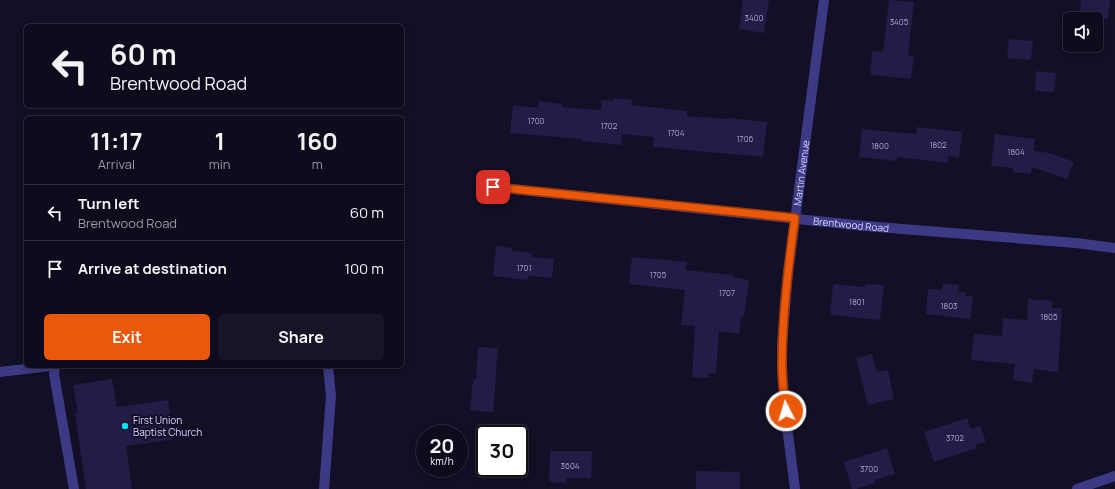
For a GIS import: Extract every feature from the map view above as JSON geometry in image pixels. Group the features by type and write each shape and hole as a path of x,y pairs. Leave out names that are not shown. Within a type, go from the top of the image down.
{"street":[{"name":"Martin Avenue","path":"795,489 782,367 782,344 788,274 824,0"},
{"name":"Brentwood Road","path":"493,187 865,226 1076,243 1115,248"},
{"path":"0,372 33,368"},
{"path":"55,368 54,374 74,489"},
{"path":"324,489 331,396 328,368"},
{"path":"1077,489 1115,476"}],"building":[{"path":"743,0 769,0 764,33 739,29"},
{"path":"889,0 914,2 908,55 914,56 911,79 870,75 872,51 883,52"},
{"path":"1081,0 1110,0 1108,19 1103,19 1103,12 1080,12"},
{"path":"1009,39 1033,41 1031,60 1007,58"},
{"path":"1036,71 1056,73 1054,92 1035,91"},
{"path":"613,98 632,100 631,105 687,111 687,116 767,122 763,157 653,147 654,137 622,134 621,145 582,141 582,139 510,133 513,105 538,108 539,101 562,104 562,107 601,110 602,100 613,101"},
{"path":"917,127 962,132 959,158 948,156 948,163 897,157 897,161 859,157 862,129 916,134"},
{"path":"995,134 1035,139 1034,151 1050,153 1074,162 1067,179 1032,167 1031,174 1013,172 1013,168 991,166"},
{"path":"496,246 512,248 512,251 532,253 531,257 554,259 552,278 529,276 528,280 493,276"},
{"path":"632,257 687,262 686,270 733,275 733,277 749,280 744,317 741,316 739,334 719,331 716,373 709,373 708,378 692,377 695,326 681,325 685,290 629,284"},
{"path":"943,283 959,285 958,292 965,292 965,296 973,296 970,319 926,314 928,289 942,290"},
{"path":"833,284 865,287 866,284 884,285 880,320 830,315"},
{"path":"1028,299 1053,301 1052,308 1062,308 1058,372 1034,369 1032,383 1013,380 1015,364 971,360 974,334 1002,336 1003,318 1027,320"},
{"path":"478,347 498,348 493,412 470,410 473,379 476,379"},
{"path":"872,354 877,372 888,370 894,399 868,405 856,358"},
{"name":"First Union Baptist Church","path":"112,379 117,407 168,400 174,439 126,446 132,489 86,489 75,413 78,413 73,385"},
{"path":"967,418 971,429 980,426 986,442 976,445 977,448 934,462 924,432"},
{"path":"887,448 895,474 875,480 875,483 852,489 844,462"},
{"path":"550,451 592,451 591,478 566,478 566,483 549,482"},
{"path":"696,471 740,472 740,489 696,489"}],"place":[{"name":"First Union Baptist Church","path":"125,426"}],"route":[{"path":"493,187 795,218 788,274 782,344 782,367 786,411"}]}
